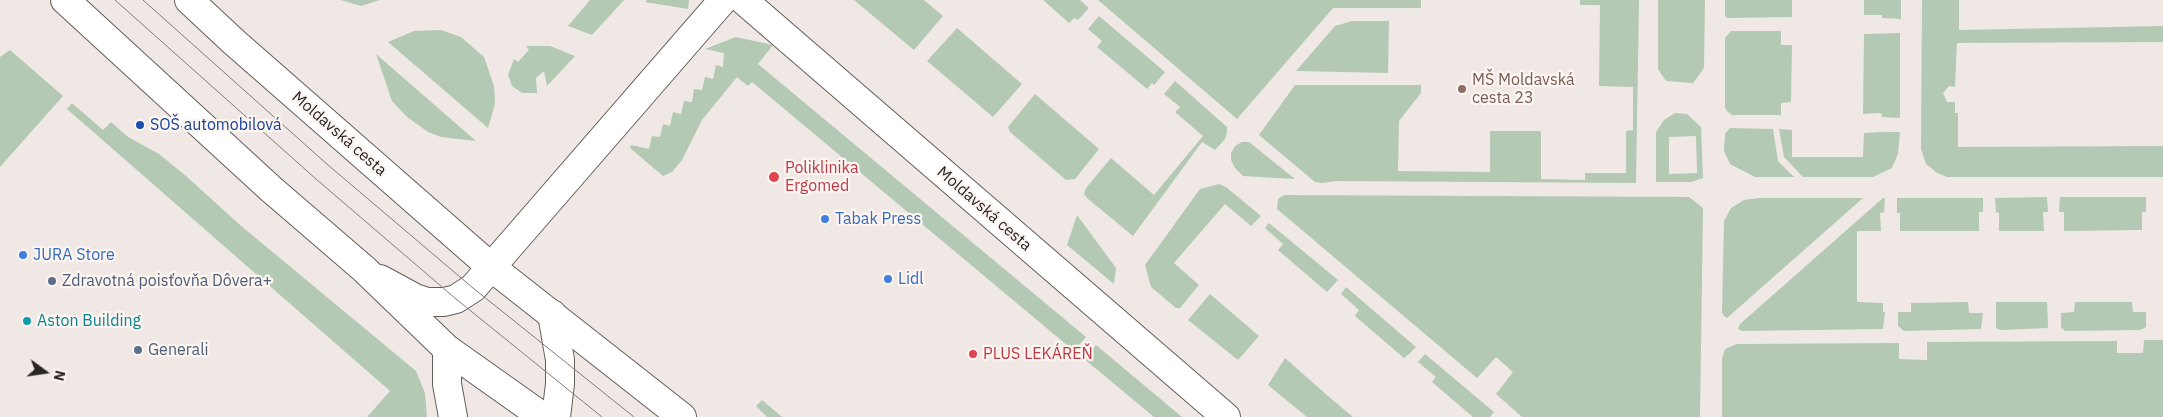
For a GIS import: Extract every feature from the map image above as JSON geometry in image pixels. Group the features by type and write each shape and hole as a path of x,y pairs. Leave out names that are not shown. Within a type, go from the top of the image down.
{"street":[{"path":"65,0 271,189 364,269 447,350 543,417"},
{"name":"Moldavská cesta","path":"189,0 234,42 491,267 682,417"},
{"path":"364,269 415,298 427,302 444,302 456,299 473,288 723,0"},
{"name":"Moldavská cesta","path":"743,0 1226,417"},
{"path":"552,314 560,360 560,384 556,417"},
{"path":"447,350 447,384 452,417"}],"green space":[{"path":"341,0 380,0 361,6"},
{"path":"590,0 624,0 592,35 568,26"},
{"path":"647,0 689,0 688,9 645,2"},
{"path":"854,0 924,0 943,16 914,50"},
{"path":"1043,0 1080,0 1089,8 1078,20 1074,18 1069,23"},
{"path":"1098,0 1421,0 1421,8 1333,8 1237,119"},
{"path":"1580,0 1639,0 1636,183 1336,181 1322,183 1315,182 1259,135 1295,85 1421,85 1421,93 1399,121 1398,171 1490,172 1490,131 1541,131 1541,179 1585,180 1585,173 1626,173 1626,131 1633,130 1633,87 1599,86 1600,5 1580,5"},
{"path":"1658,0 1705,0 1704,68 1693,83 1666,81 1658,69"},
{"path":"1725,0 1792,0 1792,17 1727,18 1725,16"},
{"path":"1864,0 1901,0 1901,19 1882,18 1882,15 1864,15"},
{"path":"1922,0 1959,0 1959,30 2163,26 2163,42 1957,43 1955,87 1949,86 1943,93 1947,102 1955,102 1955,113 1958,113 1958,147 2163,146 2163,177 1947,177 1937,173 1926,164 1921,149"},
{"path":"1099,16 1165,72 1154,85 1152,83 1147,89 1097,47 1102,41 1088,29"},
{"path":"1352,21 1389,21 1388,73 1296,71 1335,26"},
{"path":"957,28 1022,84 993,117 927,61"},
{"path":"441,30 461,37 484,57 494,86 495,104 488,128 388,42 414,31"},
{"path":"1731,31 1781,31 1781,45 1792,45 1791,102 1781,103 1781,115 1732,115 1727,111 1725,107 1725,38"},
{"path":"1900,33 1900,118 1882,117 1881,113 1863,114 1864,34"},
{"path":"736,37 773,45 758,64 1086,337 1074,351 752,82 748,86 737,77 702,120 682,160 672,172 663,176 630,148 631,145 649,149 652,136 660,137 663,124 670,126 673,112 681,114 684,101 692,102 694,89 702,90 705,77 713,79 716,65 723,67 724,53 705,49"},
{"path":"526,46 550,46 575,56 547,86 544,71 536,78 537,93 522,93 512,86 508,75 514,59 518,62 529,50"},
{"path":"10,50 63,96 0,167 0,57"},
{"path":"376,54 476,141 441,137 428,132 407,117 392,101"},
{"path":"1175,81 1227,127 1227,133 1225,139 1215,150 1202,142 1133,236 1084,194 1086,188 1111,158 1154,195 1203,136 1175,112 1180,107 1164,94"},
{"path":"1035,94 1099,149 1075,179 1066,180 1010,132 1008,127"},
{"path":"72,103 103,130 111,122 128,137 159,154 240,225 416,371 425,393 427,417 367,417 390,391 67,109"},
{"path":"1675,113 1687,114 1701,127 1703,178 1691,182 1656,182 1656,132 1664,120","holes":["1696,136 1697,173 1669,174 1669,137"]},
{"path":"1730,128 1773,129 1778,161 1794,177 1755,177 1730,164 1724,151 1725,134"},
{"path":"1779,129 1792,130 1792,157 1863,157 1864,133 1882,132 1900,132 1898,154 1892,168 1873,177 1803,177 1784,157"},
{"path":"1242,142 1249,142 1295,179 1243,176 1235,168 1231,160 1231,153 1235,146"},
{"path":"1219,184 1226,187 1261,216 1251,226 1225,204 1174,263 1199,285 1180,308 1176,308 1151,287 1145,265 1200,189"},
{"path":"1284,195 1689,197 1703,208 1700,417 1522,417 1496,394 1513,372 1496,357 1477,378 1277,209 1278,199"},
{"path":"2047,197 2048,212 2043,212 2044,231 1999,231 1999,213 1996,212 1995,198"},
{"path":"2060,197 2146,197 2146,212 2142,212 2142,230 2064,231 2064,212 2059,212"},
{"path":"1759,198 1863,198 1727,318 1722,312 1724,221 1731,208 1744,200"},
{"path":"1885,198 1884,212 1880,213 1881,231 1857,231 1857,302 1883,303 1883,312 1885,312 1883,329 1742,331 1738,329 1740,324"},
{"path":"1897,198 1983,198 1983,212 1979,212 1979,231 1900,231 1900,213 1897,213"},
{"path":"1077,215 1116,268 1114,284 1067,245"},
{"path":"1269,223 1338,280 1327,292 1278,250 1283,244 1265,228"},
{"path":"1346,287 1416,347 1404,358 1355,316 1359,310 1341,294"},
{"path":"1210,294 1259,336 1238,360 1188,320"},
{"path":"1968,302 1969,313 1983,313 1981,329 1904,331 1898,326 1898,312 1911,312 1911,303"},
{"path":"1996,302 2047,302 2048,328 2000,330 1996,328"},
{"path":"2075,302 2132,302 2133,312 2146,312 2146,327 2140,330 2065,331 2061,327 2061,313 2074,312"},
{"path":"2144,340 2163,340 2163,417 1722,417 1722,359 1725,349 1737,344 1899,343 1899,359 1927,360 1927,342 2117,341 2117,353 2143,353"},
{"path":"1096,345 1182,417 1154,417 1083,358"},
{"path":"1425,354 1494,412 1490,417 1473,417 1432,382 1436,377 1418,362"},
{"path":"1285,358 1353,417 1307,417 1268,385"},
{"path":"762,400 782,417 767,417 756,406"}],"tram line":[{"path":"115,0 316,179 456,299 602,417"},
{"path":"143,0 328,165 473,288 634,417"}],"place":[{"name":"MŠ Moldavská cesta 23","path":"1462,89"},
{"name":"SOŠ automobilová","path":"140,125"},
{"name":"Poliklinika Ergomed","path":"774,177"},
{"name":"Tabak Press","path":"825,219"},
{"name":"JURA Store","path":"23,255"},
{"name":"Lidl","path":"888,279"},
{"name":"Zdravotná poisťovňa Dôvera+","path":"52,281"},
{"name":"Aston Building","path":"27,321"},
{"name":"Generali","path":"138,350"},
{"name":"PLUS LEKÁREŇ","path":"973,354"}]}
